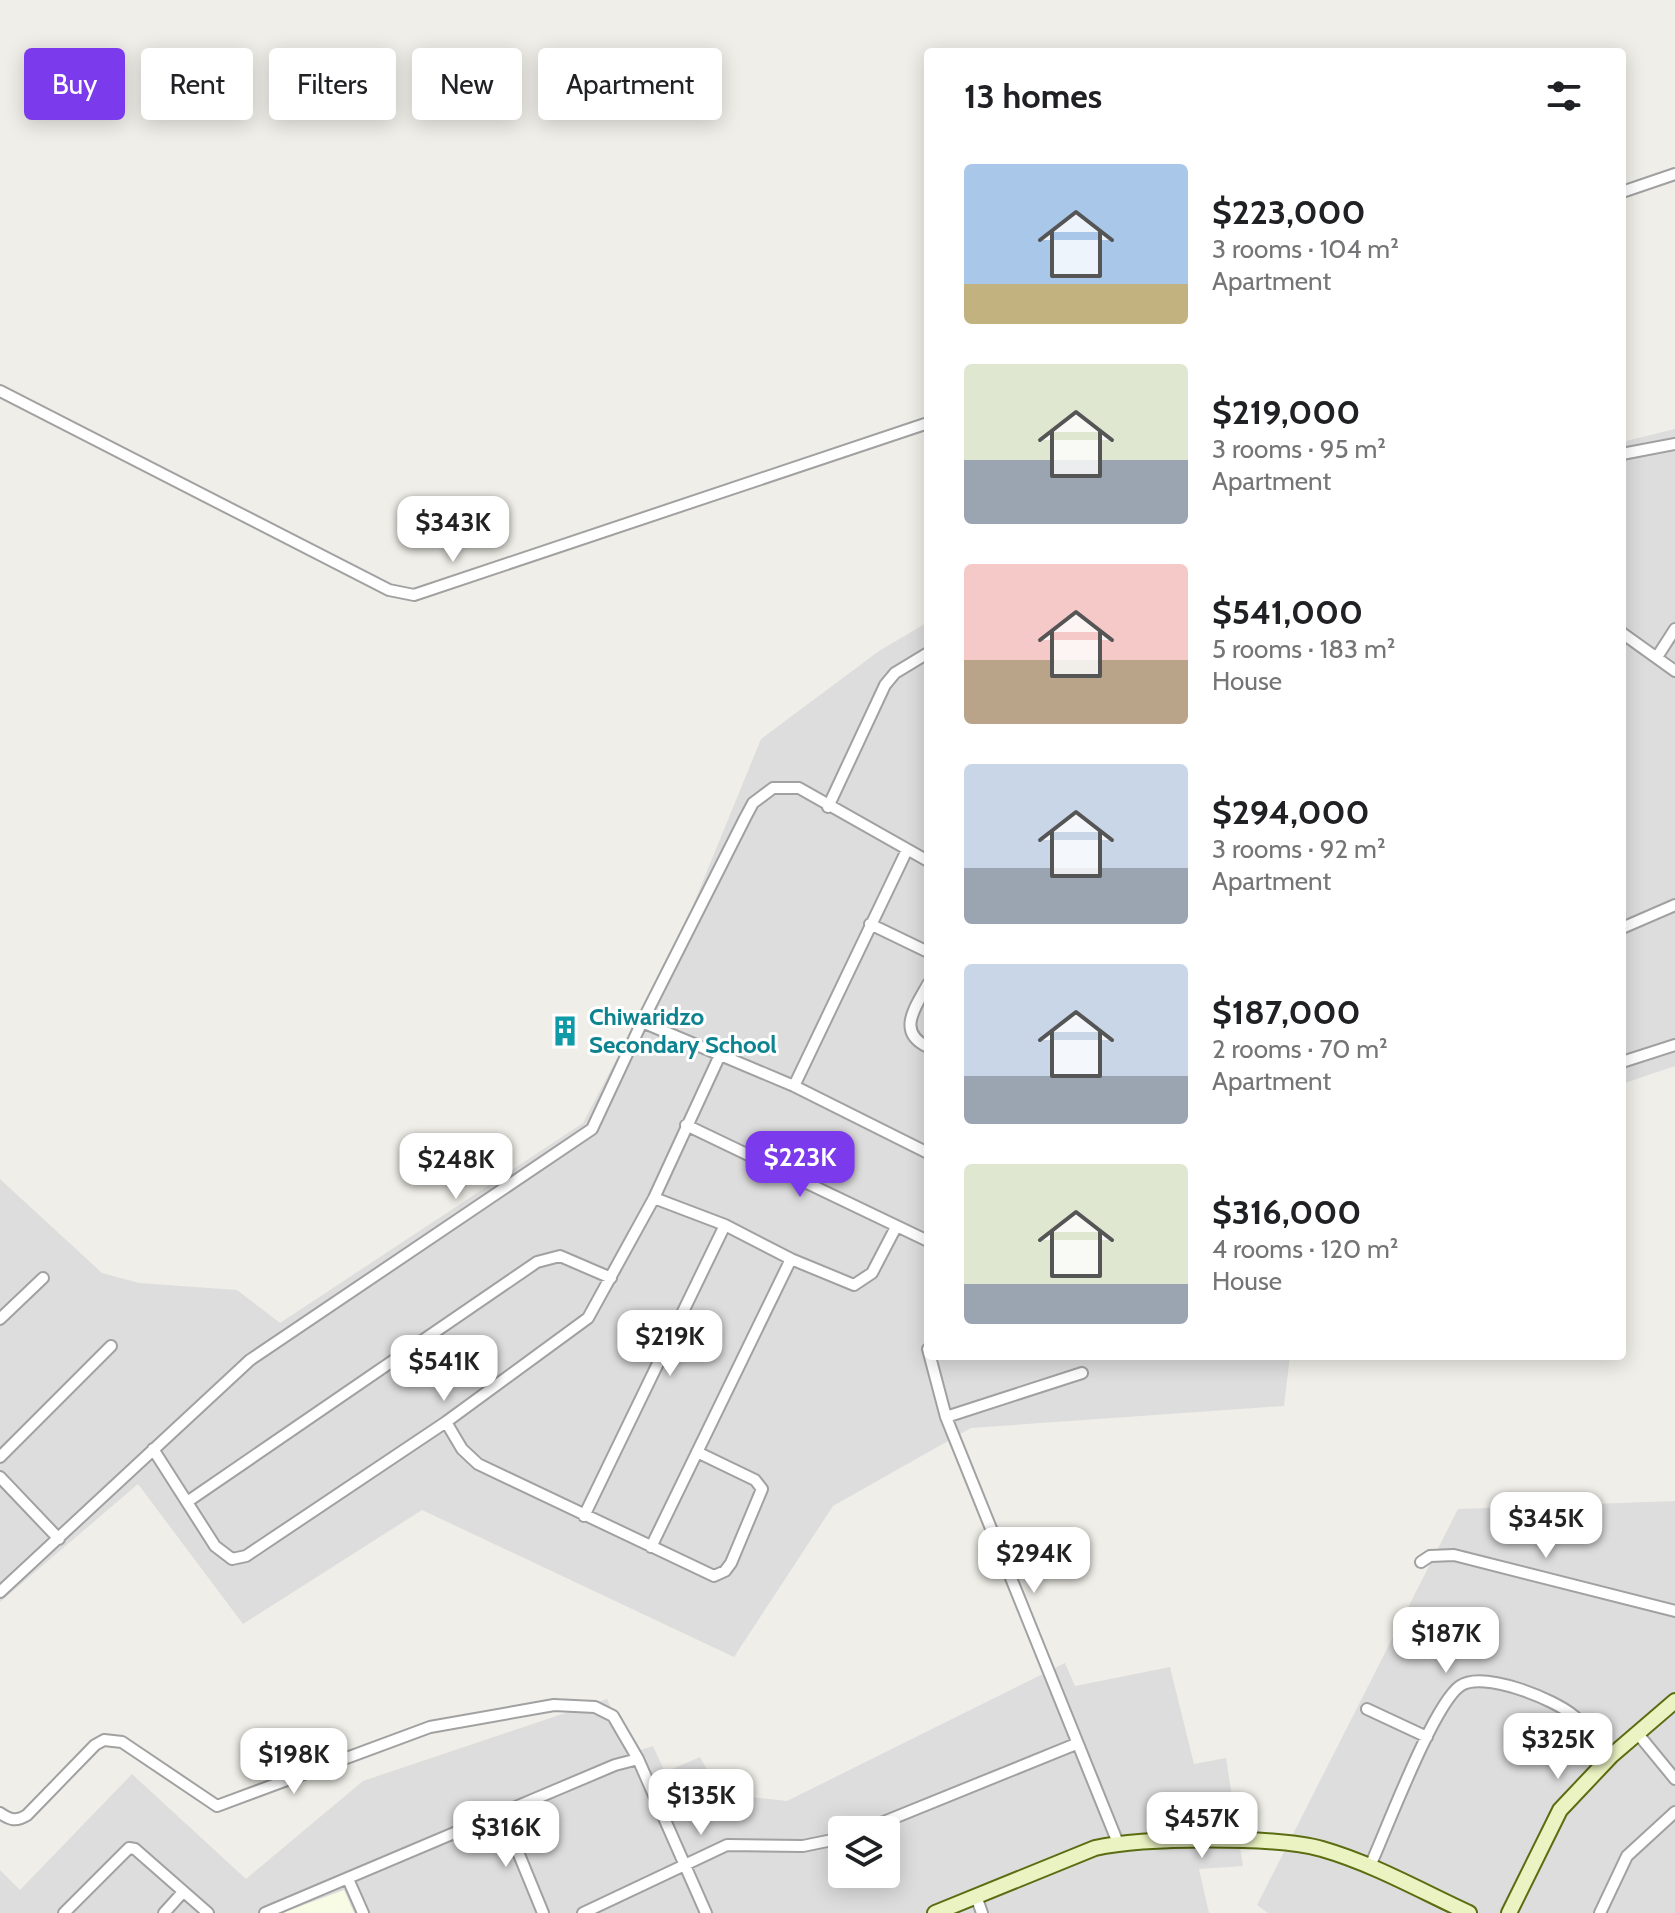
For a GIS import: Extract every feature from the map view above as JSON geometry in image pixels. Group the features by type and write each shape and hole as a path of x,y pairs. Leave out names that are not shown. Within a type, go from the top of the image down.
{"street":[{"path":"1626,191 1675,174"},
{"path":"0,391 389,590 414,595 924,424"},
{"path":"1626,453 1675,444"},
{"path":"1657,657 1675,629"},
{"path":"1626,636 1675,671"},
{"path":"828,807 885,685 908,664 924,655"},
{"path":"0,1592 219,1387 282,1336 592,1129 642,1022 753,803 773,788 799,788 906,852 924,859"},
{"path":"794,1086 906,852"},
{"path":"1626,926 1675,905"},
{"path":"870,924 924,950"},
{"path":"924,992 909,1020 909,1030 913,1038 924,1045"},
{"path":"642,1022 794,1086 924,1151"},
{"path":"1626,1061 1675,1045"},
{"path":"153,1449 221,1554 232,1559 246,1556 446,1422 588,1318 654,1198 720,1055"},
{"path":"686,1125 924,1239"},
{"path":"654,1198 725,1225 791,1259 854,1285 872,1273 896,1227"},
{"path":"584,1516 725,1225"},
{"path":"187,1502 537,1262 560,1256 611,1278"},
{"path":"651,1547 791,1259"},
{"path":"0,1319 43,1278"},
{"path":"0,1457 111,1346"},
{"path":"931,1360 946,1417 1118,1843"},
{"path":"946,1417 1082,1373"},
{"path":"446,1422 462,1449 478,1464 714,1576 725,1571 731,1563 762,1489 755,1480 697,1452"},
{"path":"0,1477 59,1539"},
{"path":"1421,1562 1430,1556 1454,1555 1675,1611"},
{"path":"1370,1866 1427,1737 1452,1694 1468,1682 1483,1681 1548,1700 1574,1716 1611,1756"},
{"path":"1509,1913 1560,1810 1611,1756 1675,1701"},
{"path":"0,1813 9,1820 18,1820 27,1815 95,1745 104,1740 122,1742 217,1806 430,1727 554,1705 595,1707 613,1716 638,1759 687,1863 706,1913"},
{"path":"1367,1709 1427,1737"},
{"path":"1638,1734 1675,1779"},
{"path":"899,1816 1076,1744"},
{"path":"265,1913 285,1901 348,1879 615,1765 638,1759"},
{"path":"1600,1913 1627,1856 1675,1812"},
{"path":"502,1813 543,1913"},
{"path":"583,1913 727,1845 803,1846 828,1841"},
{"path":"935,1913 1068,1858 1118,1843 1301,1845 1370,1866 1469,1913"},
{"path":"64,1913 129,1848 135,1849 208,1913"},
{"path":"348,1879 363,1913"},
{"path":"164,1913 183,1892"},
{"path":"976,1896 982,1913"}],"shaded area":[{"path":"1675,429 1675,1066 1626,1083 1626,441"},
{"path":"924,624 924,1360 1290,1360 1284,1406 971,1428 833,1506 734,1657 422,1510 243,1624 138,1484 0,1602 0,1179 102,1273 139,1283 237,1290 280,1323 583,1123 678,942 761,739 879,651"},
{"path":"1675,1501 1675,1913 1268,1913 1257,1905 1458,1509"},
{"path":"1065,1663 1075,1686 1170,1667 1194,1764 1226,1758 1243,1866 1199,1869 1209,1913 0,1913 0,1870 20,1890 132,1774 246,1879 363,1781 607,1699 631,1753 653,1746 665,1772 700,1757 721,1794 787,1801"},
{"path":"344,1890 354,1913 282,1913"}],"place":[{"name":"Chiwaridzo Secondary School","path":"565,1031"}]}
